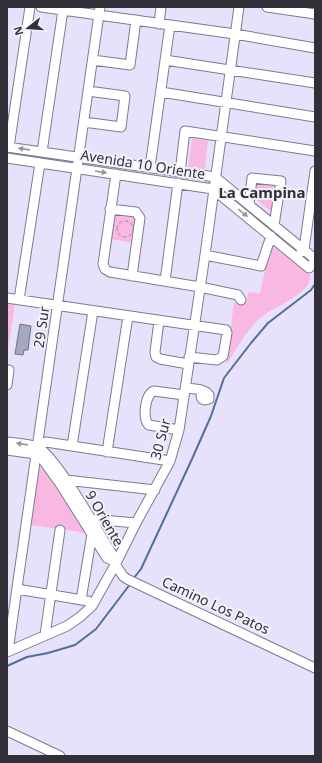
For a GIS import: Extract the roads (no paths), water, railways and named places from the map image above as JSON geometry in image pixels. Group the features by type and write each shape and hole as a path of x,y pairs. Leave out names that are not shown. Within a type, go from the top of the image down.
{"street":[{"path":"8,147 30,7"},
{"path":"41,7 63,10 100,11 159,24 235,34 315,48"},
{"path":"159,24 161,7"},
{"name":"30 Sur","path":"8,651 67,626 92,606 113,562 170,461 178,430 205,255 239,7"},
{"path":"267,7 315,14"},
{"path":"42,152 63,10"},
{"name":"29 Sur","path":"8,651 10,616 17,590 100,11"},
{"path":"93,60 130,65 136,20"},
{"path":"150,167 170,25"},
{"path":"165,60 315,84"},
{"path":"84,122 121,127 125,96 88,91"},
{"path":"160,92 315,117"},
{"path":"180,172 185,131 315,151"},
{"name":"Avenida 10 Oriente","path":"7,159 40,162 213,189 309,268 315,260 304,249 215,177 8,147"},
{"path":"19,300 40,162"},
{"path":"295,256 304,249 312,214 315,171"},
{"path":"116,174 103,264 105,269 110,272 238,295 241,300"},
{"path":"249,204 252,178 281,181 274,225"},
{"path":"165,281 178,183"},
{"path":"110,209 136,212 140,218 132,276"},
{"path":"205,255 261,266 271,236"},
{"path":"7,298 226,330 227,333 223,356 221,359 217,360 160,359 156,356 155,352 160,321"},
{"path":"72,446 93,311"},
{"path":"106,452 128,316"},
{"path":"7,385 9,370"},
{"path":"178,430 150,425 147,423 145,418 148,396 150,392 203,391"},
{"path":"7,442 37,450"},
{"path":"7,450 37,450 46,442 170,461"},
{"name":"9 Oriente","path":"37,450 52,460 66,480 112,554 113,562"},
{"name":"9 Oriente","path":"37,450 107,558 113,562"},
{"path":"66,480 155,490"},
{"path":"91,519 136,523"},
{"path":"45,635 60,530"},
{"path":"81,600 92,534"},
{"name":"Camino Los Patos","path":"113,562 123,576 130,580 315,668"},
{"path":"17,590 88,601 92,606"},
{"path":"7,731 60,756"}],"waterway":[{"path":"133,579 141,569 192,459 211,416 224,378 268,323 311,290 315,284"},
{"path":"7,666 27,657 48,653 75,645 96,629 131,583"}],"district":[{"name":"La Campina","path":"262,192"}]}
